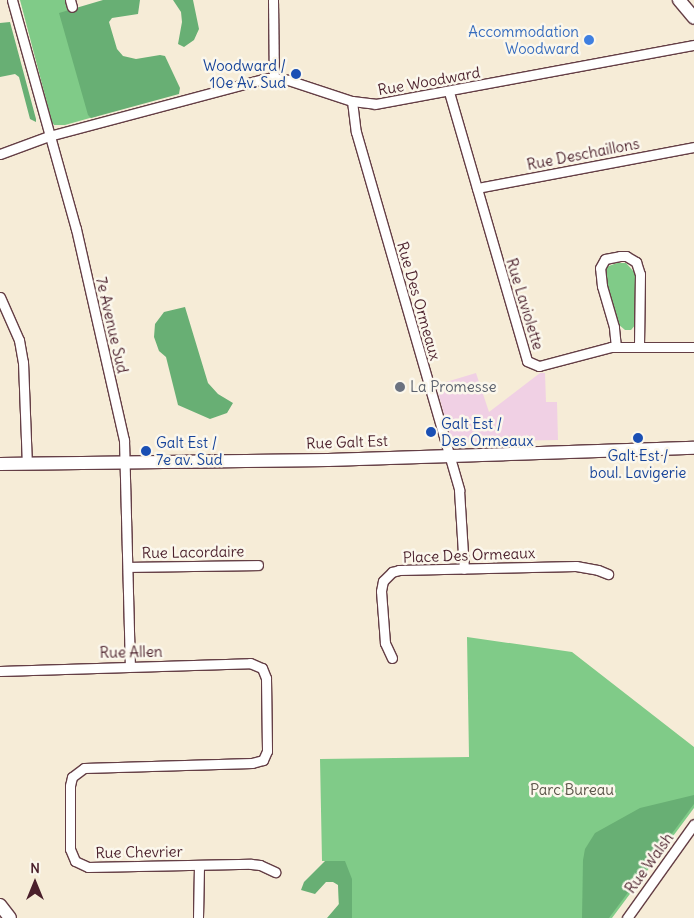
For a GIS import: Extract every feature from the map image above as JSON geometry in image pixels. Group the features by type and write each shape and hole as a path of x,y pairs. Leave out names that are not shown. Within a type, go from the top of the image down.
{"main road":[{"path":"679,0 694,18"},
{"name":"Rue Galt Est","path":"0,464 328,460 694,448"},
{"path":"0,905 10,918"}],"street":[{"name":"7e Avenue Sud","path":"12,0 76,229 124,440 130,665"},
{"path":"273,0 274,77"},
{"name":"Rue Woodward","path":"0,154 49,136 274,77 306,85 352,101 369,104 389,103 694,45"},
{"name":"Rue Laviolette","path":"449,92 527,361 532,365 539,366 592,350 616,347 694,346"},
{"name":"Rue Des Ormeaux","path":"352,101 356,132 461,501 464,569"},
{"name":"Rue Deschaillons","path":"477,188 694,147"},
{"path":"616,347 614,327 602,286 600,268 605,259 626,256 636,262 640,274 639,347"},
{"path":"0,297 21,351 25,376 27,464"},
{"name":"Rue Lacordaire","path":"128,567 258,566"},
{"name":"Place Des Ormeaux","path":"392,658 384,634 381,591 388,575 399,570 576,566 608,574"},
{"name":"Rue Allen","path":"0,671 130,665 250,663 262,668 266,678 267,751 263,760"},
{"name":"Rue Chevrier","path":"263,760 252,763 93,766 84,768 72,778 70,786 70,849 71,856 80,866 88,867 251,864 260,865 275,872"},
{"name":"Rue Walsh","path":"626,918 694,824"},
{"path":"198,918 199,865"}],"shaded area":[{"path":"476,373 489,412 540,373 545,373 546,402 557,402 558,440 458,442 451,439 436,385"}],"green space":[{"path":"20,0 65,0 97,116 65,125 54,125 52,122"},
{"path":"103,0 140,0 138,14 112,18 109,22 117,49 123,56 136,59 160,55 165,56 180,88 179,94 91,118 88,115 59,13"},
{"path":"173,0 193,0 199,29 194,40 184,47 178,44 182,22 181,12"},
{"path":"10,22 36,122 30,119 19,77 15,74 0,77 0,23"},
{"path":"617,263 626,263 635,273 637,323 631,330 625,330 618,324 605,277 606,267"},
{"path":"185,307 208,383 218,394 233,403 227,413 210,419 178,405 166,357 159,351 154,337 155,324 164,312"},
{"name":"Parc Bureau","path":"467,637 572,652 694,747 694,808 612,918 339,918 338,861 322,861 320,759 469,757"},
{"path":"694,795 694,804 609,918 582,918 583,860 585,849 595,833 640,808"},
{"path":"325,861 345,861 352,879 352,918 327,918 339,904 338,885 333,882 326,882 315,894 301,890 304,882"}],"place":[{"name":"Accommodation Woodward","path":"589,40"},
{"name":"Woodward / 10e Av. Sud","path":"296,74"},
{"name":"La Promesse","path":"400,387"},
{"name":"Galt Est / Des Ormeaux","path":"431,432"},
{"name":"Galt Est / boul. Lavigerie","path":"638,438"},
{"name":"Galt Est / 7e av. Sud","path":"146,451"}]}
